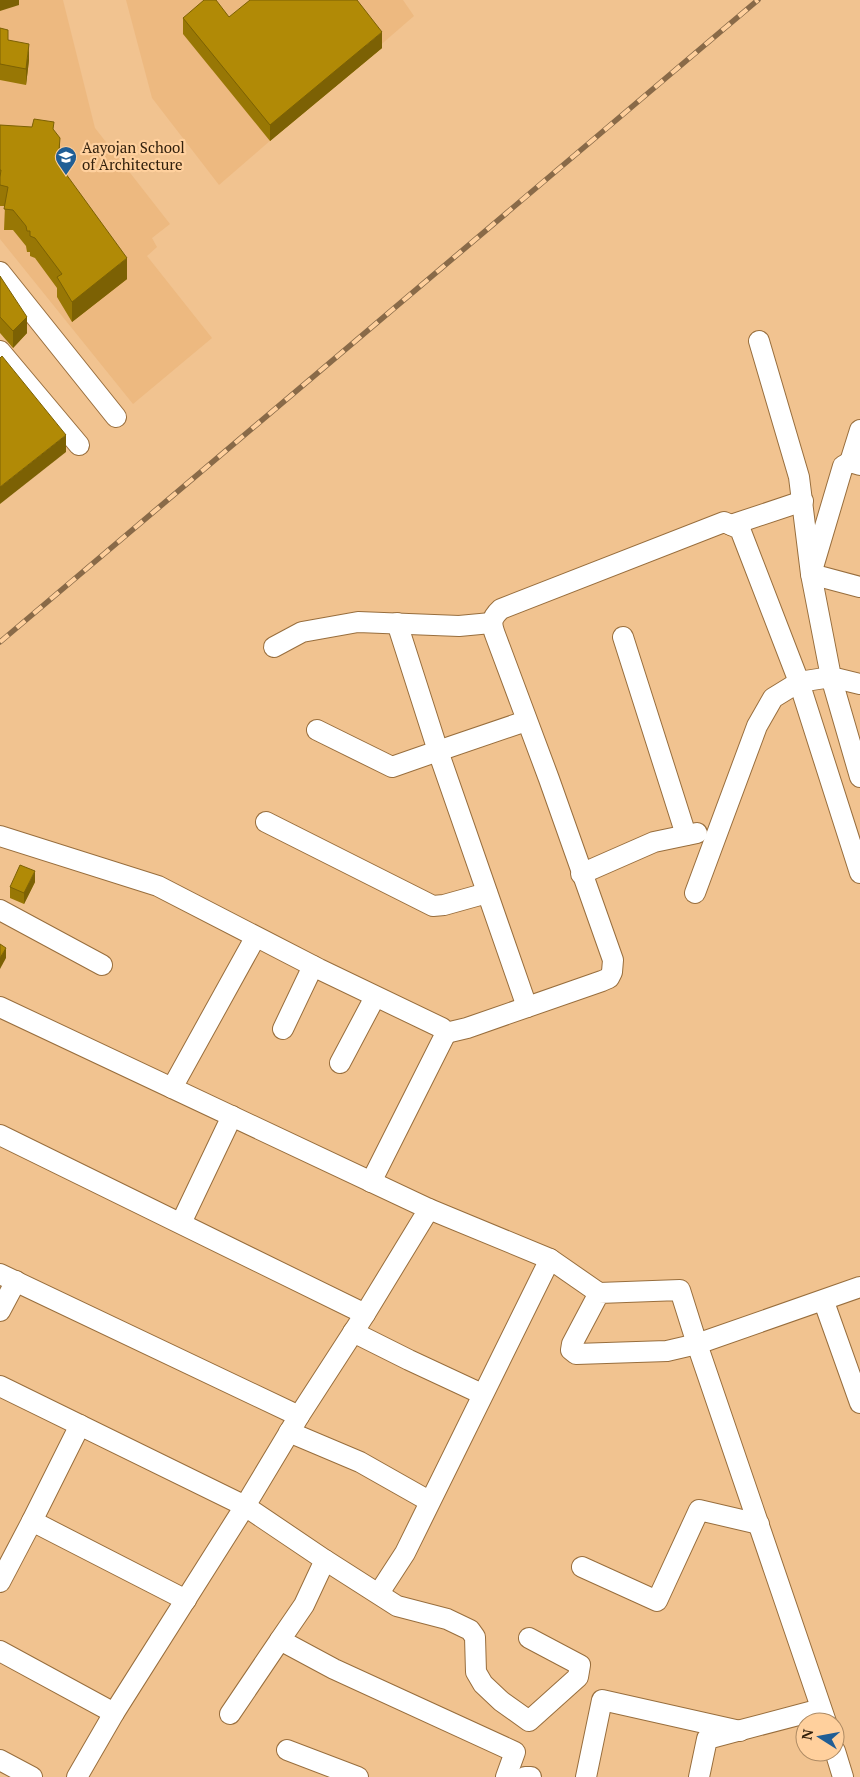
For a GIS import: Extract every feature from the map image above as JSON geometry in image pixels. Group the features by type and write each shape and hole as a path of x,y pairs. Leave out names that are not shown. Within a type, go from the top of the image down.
{"street":[{"path":"0,272 116,417"},
{"path":"760,341 803,501 811,574 831,677 860,777"},
{"path":"0,352 79,445"},
{"path":"811,574 843,466 855,464 860,430"},
{"path":"731,525 803,501"},
{"path":"371,1182 446,1033 467,1028 602,981 609,978 612,972 614,960 581,874 549,779 491,623 493,616 501,610 724,522 740,529 799,682 860,873"},
{"path":"811,574 860,587"},
{"path":"274,647 302,632 358,622 459,626 491,623"},
{"path":"397,623 438,751 528,1007"},
{"path":"581,874 654,842 692,834 624,637"},
{"path":"695,893 757,726 773,698 799,682 831,677 860,684"},
{"path":"317,730 392,767 526,721"},
{"path":"266,822 434,906 487,892"},
{"path":"0,836 158,886 255,938 442,1028 446,1033"},
{"path":"0,910 102,965"},
{"path":"172,1088 255,938"},
{"path":"283,1029 313,966"},
{"path":"340,1063 375,997"},
{"path":"0,1007 429,1209 550,1259 599,1293 680,1290 823,1712"},
{"path":"181,1224 232,1116"},
{"path":"0,1135 365,1314"},
{"path":"77,1777 114,1713 429,1209"},
{"path":"379,1593 405,1552 429,1500 550,1259"},
{"path":"0,1311 8,1278 294,1424 429,1500"},
{"path":"599,1293 572,1344 571,1350 576,1354 667,1351 697,1344 824,1302 860,1288"},
{"path":"824,1302 860,1403"},
{"path":"353,1332 482,1394"},
{"path":"0,1386 245,1506 397,1606 447,1619 470,1630 475,1638 476,1672 483,1684 500,1701 528,1721 578,1677 580,1669 580,1665 529,1638"},
{"path":"0,1582 80,1425"},
{"path":"582,1567 657,1601 699,1510 759,1524"},
{"path":"32,1521 186,1600"},
{"path":"230,1714 304,1606 325,1560"},
{"path":"280,1640 342,1673 515,1752 506,1777"},
{"path":"0,1651 114,1713"},
{"path":"586,1777 602,1700 740,1731"},
{"path":"699,1777 707,1740 740,1731 795,1721"},
{"path":"286,1750 358,1777"},
{"path":"0,1760 32,1777"},
{"path":"838,1762 843,1777"},
{"path":"525,1777 531,1777"}],"shaded area":[{"name":"Aayojan School of Architecture","path":"0,0 63,0 95,128 170,224 152,238 157,247 147,256 212,338 133,404 0,239"},
{"path":"126,0 403,0 414,16 219,185 152,98"}],"building":[{"path":"204,0 216,0 229,17 250,0 357,0 382,32 270,125 183,18"},
{"path":"0,28 8,30 8,40 29,44 26,69 0,64"},
{"path":"34,119 54,122 53,129 60,138 58,163 127,258 72,302 57,277 62,274 35,238 30,236 30,231 27,231 26,226 13,210 4,209 8,187 0,185 0,125 32,127"},
{"path":"0,276 27,317 13,331 0,317"},
{"path":"2,356 66,435 0,487 0,358"},
{"path":"20,865 35,871 24,893 10,887"},
{"path":"0,944 6,948 0,958"}],"railway":[{"path":"0,642 758,0"}],"place":[{"name":"Aayojan School of Architecture","path":"66,176"}]}
